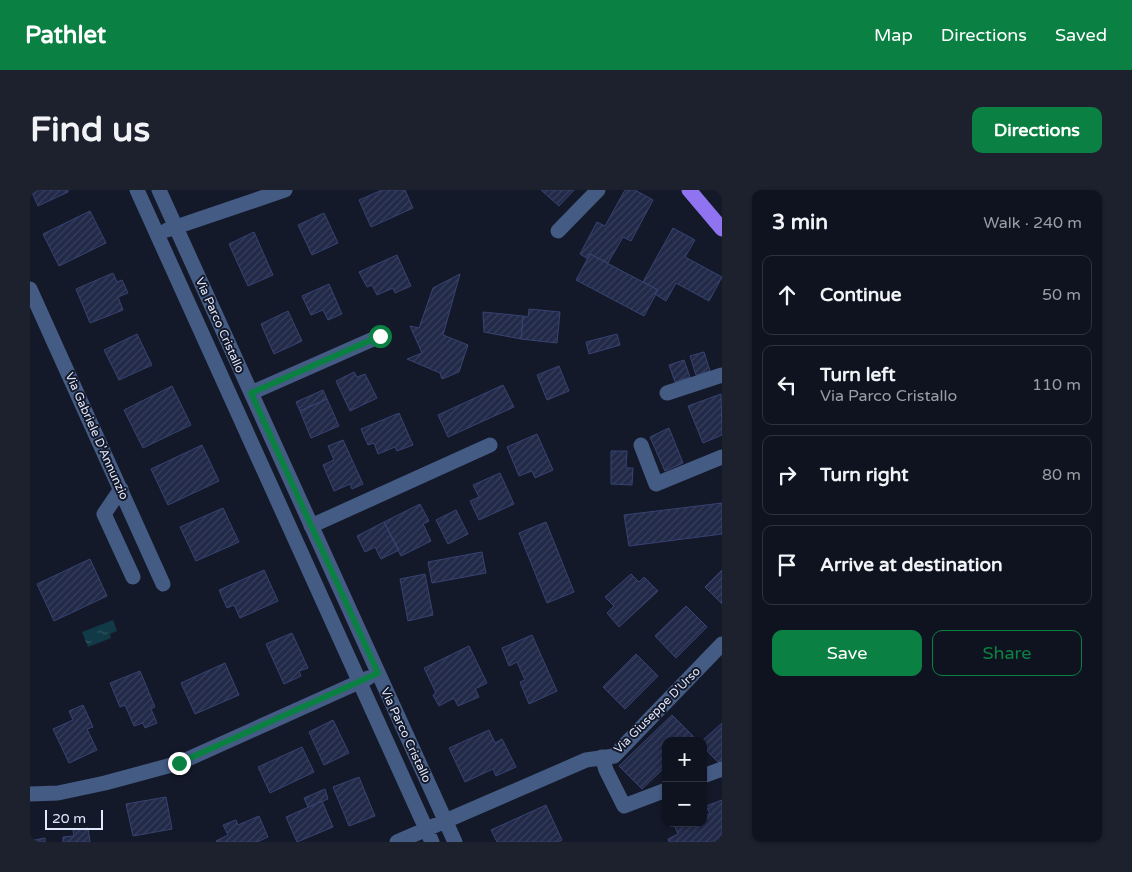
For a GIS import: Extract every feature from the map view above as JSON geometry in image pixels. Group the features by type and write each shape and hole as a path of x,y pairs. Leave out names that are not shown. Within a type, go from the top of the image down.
{"main road":[{"path":"689,190 722,229"}],"street":[{"name":"Via Parco Cristallo","path":"137,190 429,835"},
{"name":"Via Parco Cristallo","path":"159,190 455,842"},
{"path":"156,233 285,190"},
{"path":"558,231 598,190"},
{"name":"Via Gabriele D'Annunzio","path":"30,289 163,584"},
{"path":"251,393 380,336"},
{"path":"667,393 722,375"},
{"path":"311,526 490,445"},
{"path":"641,445 656,484 722,457"},
{"path":"121,489 104,514 133,577"},
{"name":"Via Giuseppe D'Urso","path":"397,842 429,835 446,820 586,760 614,756 722,644"},
{"path":"30,794 58,793 106,783 179,763 378,673"},
{"path":"602,757 624,806 662,792"},
{"path":"707,775 722,769"}],"water":[{"path":"113,620 117,631 110,634 111,638 88,647 82,632"}],"building":[{"path":"31,190 68,190 68,192 38,206"},
{"path":"382,190 405,190 413,208 371,227 359,200"},
{"path":"541,190 574,190 559,206"},
{"path":"625,190 635,190 653,200 631,241 623,237 608,263 590,254 588,259 580,254 597,222 605,226"},
{"path":"90,211 106,243 59,266 43,234"},
{"path":"324,213 338,243 312,255 298,225"},
{"path":"673,228 695,240 685,257 722,277 709,301 676,283 666,301 655,294 658,290 643,282"},
{"path":"254,232 273,275 248,286 229,244"},
{"path":"590,254 658,290 644,316 576,280"},
{"path":"397,255 411,286 395,293 393,288 377,295 372,285 367,287 359,272"},
{"path":"113,273 117,282 122,280 128,293 118,297 123,310 90,323 76,289"},
{"path":"460,274 443,335 468,345 459,372 442,379 440,373 407,359 422,353 410,326 419,328 433,288"},
{"path":"329,284 342,314 328,320 323,310 311,315 302,296"},
{"path":"529,309 560,312 557,343 521,339 523,316 528,317"},
{"path":"288,311 302,341 274,354 261,324"},
{"path":"483,312 523,316 521,339 484,332"},
{"path":"137,334 152,365 119,380 104,350"},
{"path":"617,334 620,345 589,354 586,342"},
{"path":"704,352 710,371 696,375 690,356"},
{"path":"684,360 690,377 675,382 669,365"},
{"path":"559,366 569,391 547,400 537,375"},
{"path":"354,372 357,377 365,374 377,398 350,411 336,381"},
{"path":"503,385 514,407 448,437 438,415"},
{"path":"172,386 191,425 143,448 124,410"},
{"path":"323,390 327,399 300,411 296,402"},
{"path":"721,394 722,435 703,443 688,406"},
{"path":"327,399 339,426 311,438 300,411"},
{"path":"399,413 413,445 397,451 395,447 378,454 374,443 368,445 361,429"},
{"path":"669,428 683,463 665,471 650,437"},
{"path":"537,434 553,470 535,478 532,471 519,476 507,447"},
{"path":"343,440 363,484 352,489 350,484 334,491 323,465 334,460 328,446"},
{"path":"202,445 219,481 168,505 151,469"},
{"path":"611,451 627,451 626,468 633,468 632,485 611,484"},
{"path":"500,473 514,504 479,520 470,501 479,497 473,485"},
{"path":"722,503 722,534 629,546 624,515"},
{"path":"420,504 429,521 423,524 431,541 401,556 384,522"},
{"path":"223,508 239,542 196,561 180,527"},
{"path":"456,510 468,534 448,544 436,520"},
{"path":"384,522 399,550 381,559 375,547 365,552 357,536"},
{"path":"546,522 574,592 547,603 519,533"},
{"path":"482,552 486,573 432,583 428,562"},
{"path":"90,559 107,596 54,621 37,584"},
{"path":"264,570 278,601 240,618 234,605 227,608 219,590"},
{"path":"722,570 722,604 705,587"},
{"path":"425,574 433,615 408,621 400,579"},
{"path":"631,574 639,582 644,577 658,591 619,627 607,613 614,606 605,597"},
{"path":"686,606 707,627 676,658 655,636"},
{"path":"292,633 308,668 299,671 301,676 284,684 266,644"},
{"path":"532,635 557,691 529,704 520,682 525,680 517,662 509,666 502,648"},
{"path":"469,646 487,683 475,689 479,697 458,706 454,698 439,706 433,695 436,693 424,668"},
{"path":"636,654 658,676 625,709 603,687"},
{"path":"225,663 239,695 195,714 181,683"},
{"path":"140,671 155,707 151,709 157,723 145,728 143,723 134,726 125,705 120,707 110,683"},
{"path":"83,705 93,727 87,729 97,750 69,763 53,729 73,720 69,711"},
{"path":"672,715 694,737 662,737 662,770 642,789 619,766"},
{"path":"333,720 349,753 324,765 309,732"},
{"path":"722,723 721,765 707,751 706,737"},
{"path":"489,730 495,743 502,739 516,767 496,776 493,769 465,782 449,748"},
{"path":"302,747 314,772 270,793 258,767"},
{"path":"359,777 375,816 349,826 333,787"},
{"path":"325,789 328,799 308,807 304,798"},
{"path":"166,797 172,829 133,836 126,804"},
{"path":"722,800 722,842 669,842 668,839 678,834 675,827 707,827 707,815 710,814 707,806"},
{"path":"322,801 333,827 297,842 286,817"},
{"path":"546,805 562,840 558,842 497,842 491,830"},
{"path":"259,816 268,837 257,842 216,841 228,835 223,825 236,820 238,825"},
{"path":"88,828 90,842 63,842 63,837 74,836 73,830"},
{"path":"45,838 45,842 30,842 30,841"}],"route":[{"path":"179,763 378,673 251,393 380,336"}]}
